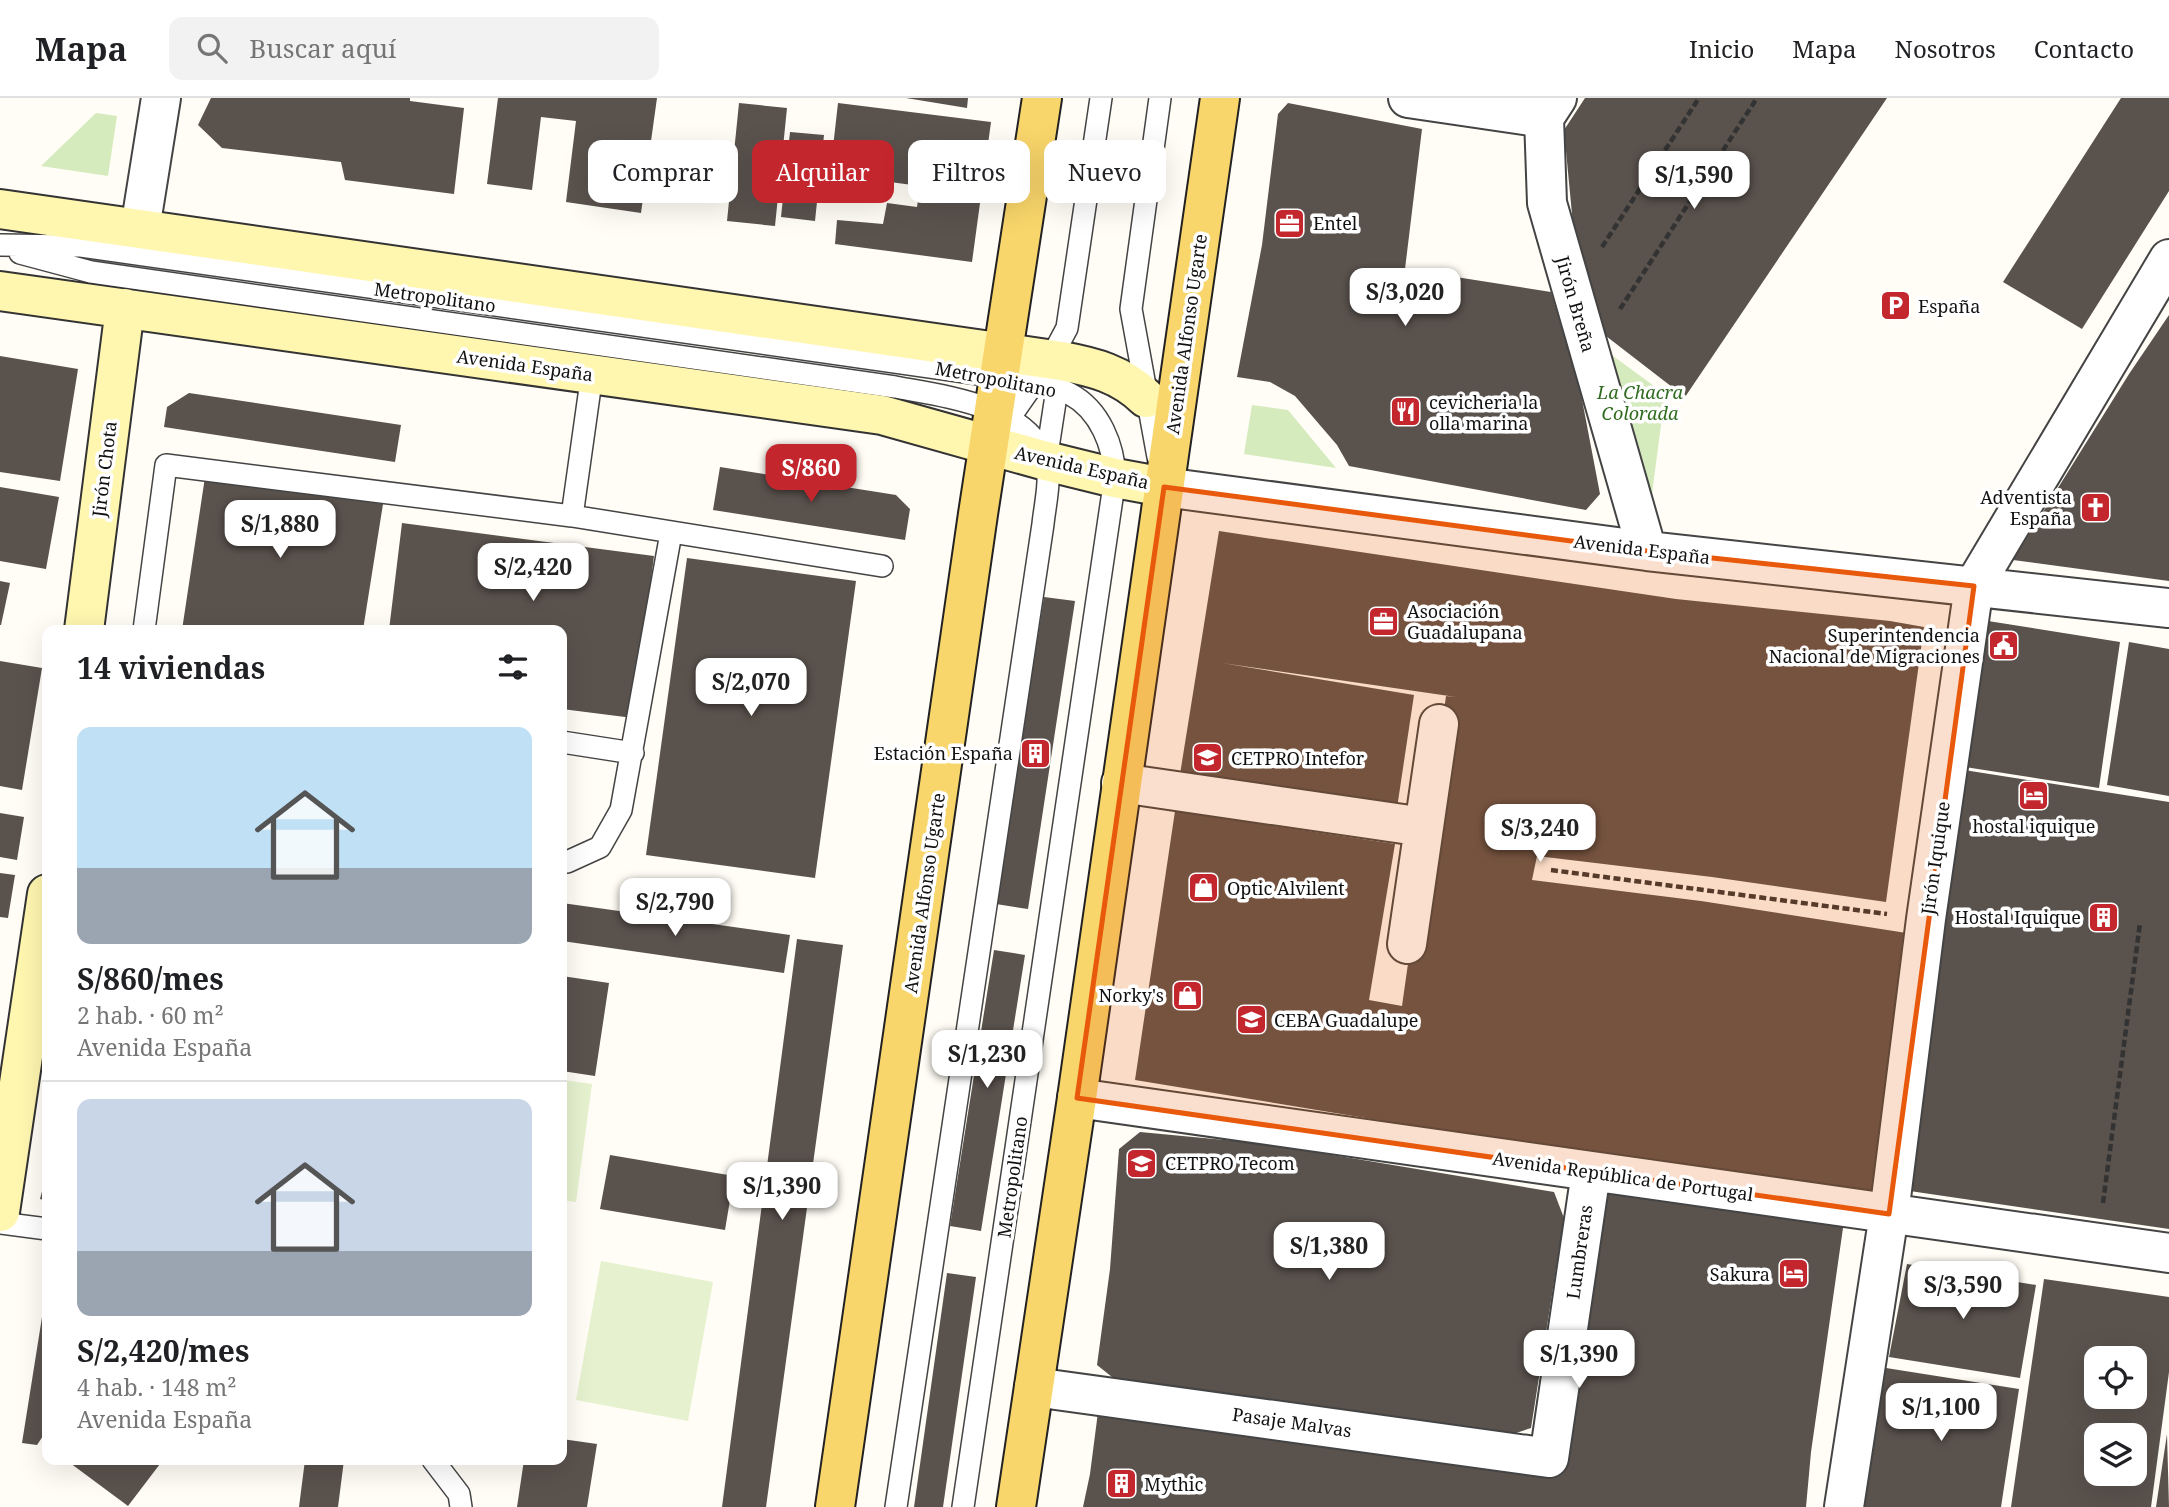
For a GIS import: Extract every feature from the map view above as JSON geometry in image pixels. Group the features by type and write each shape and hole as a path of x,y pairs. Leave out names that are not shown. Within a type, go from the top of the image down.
{"main road":[{"name":"Avenida Alfonso Ugarte","path":"835,1507 1026,383 1042,98"},
{"name":"Avenida Alfonso Ugarte","path":"1016,1507 1220,98"}],"street":[{"path":"140,229 161,98"},
{"path":"1408,98 1550,108"},
{"name":"Jirón Breña","path":"1550,108 1547,203 1647,551"},
{"name":"Avenida España","path":"0,209 140,229 1026,383"},
{"name":"Jirón Iquique","path":"1844,1507 1889,1214 1926,919 1974,586 2169,259"},
{"name":"Avenida España","path":"0,291 882,415 1096,367 1119,377 1146,398"},
{"name":"Jirón Chota","path":"84,625 125,308"},
{"name":"Avenida España","path":"1026,383 1046,461 1115,478 1164,487 1647,551 2169,608"},
{"path":"1407,944 1439,724"},
{"path":"1121,783 1424,827"},
{"path":"0,1212 42,928"},
{"name":"Avenida República de Portugal","path":"1077,1098 2169,1253"},
{"name":"Lumbreras","path":"1549,1458 1591,1172"},
{"name":"Pasaje Malvas","path":"1034,1387 1549,1458"}],"lane":[{"name":"Avenida Alfonso Ugarte","path":"1026,383 1101,98"},
{"name":"Avenida Alfonso Ugarte","path":"1160,98 1131,309 1164,487"},
{"name":"Metropolitano","path":"0,246 91,272 871,383 954,399 1026,383"},
{"name":"Metropolitano","path":"0,246 81,246 1026,383 1071,394 1091,411 1104,429 1115,463 1115,478 963,1507"},
{"path":"572,516 592,374"},
{"path":"896,1507 1043,524 1046,461 1026,383"},
{"path":"145,625 166,465 572,516 882,566"},
{"path":"567,862 600,847 621,810 671,533"},
{"path":"567,743 633,753"},
{"path":"0,1223 42,1228"},
{"path":"437,1465 458,1494 461,1507"}],"path":[{"path":"1573,292 1699,98"},
{"path":"1591,355 1757,98"},
{"path":"1551,870 1926,919"},
{"path":"2098,1243 2140,923"}],"highlighted area":[{"path":"1164,487 1647,551 1974,586 1889,1214 1077,1098"}],"green space":[{"path":"96,113 117,116 108,176 41,166"},
{"name":"La Chacra Colorada","path":"1598,345 1665,394 1651,502"},
{"path":"1252,405 1288,410 1336,468 1244,454"},
{"path":"567,1081 592,1084 576,1202 567,1201"},
{"path":"601,1261 713,1282 688,1421 576,1400"}],"building":[{"path":"211,98 410,98 410,101 464,108 454,194 345,180 341,162 222,148 198,125"},
{"path":"498,98 657,98 651,140 588,140 588,203 642,203 641,213 566,202 576,121 541,117 532,190 487,184"},
{"path":"906,98 968,98 967,108"},
{"path":"1585,98 1887,98 1685,397 1593,326 1578,277 1564,130"},
{"path":"2121,98 2169,98 2169,191 2082,329 2003,282"},
{"path":"739,103 787,108 784,140 752,140 752,203 777,203 775,226 727,221 729,203 738,203 738,140 735,140"},
{"path":"838,103 991,122 989,140 908,140 908,184 894,183 894,140 834,140"},
{"path":"1288,103 1422,129 1405,269 1551,292 1580,389 1600,494 1586,510 1349,466 1337,445 1295,396 1270,382 1237,377 1262,245 1278,114"},
{"path":"790,132 824,135 823,140 789,140"},
{"path":"782,203 817,203 815,221 781,217"},
{"path":"887,203 917,207 918,203 980,203 972,262 835,244 837,220 883,224"},
{"path":"2169,315 2169,581 2013,560 2129,374"},
{"path":"0,356 78,369 60,481 0,472"},
{"path":"189,393 401,425 395,462 164,427 167,407"},
{"path":"720,467 896,495 910,509 905,540 713,510"},
{"path":"205,477 383,504 364,625 183,625"},
{"path":"0,487 59,497 46,569 0,561"},
{"path":"402,523 654,556 633,718 567,710 567,625 390,625"},
{"path":"1219,531 1676,599 1890,621 1924,627 1886,902 1537,856 1532,880 1701,901 1913,934 1872,1196 1493,1139 1135,1080 1175,811 1395,844 1369,1000 1402,1006 1446,696 1456,697 1222,663 1414,695 1394,828 1177,793"},
{"path":"687,558 856,581 815,878 646,855"},
{"path":"0,581 10,583 1,625 0,625"},
{"name":"Estación España","path":"1044,597 1075,601 1028,909 996,904"},
{"path":"1988,621 2120,642 2099,788 1965,767"},
{"path":"2129,642 2169,649 2169,796 2107,785"},
{"path":"0,661 42,668 22,790 0,786"},
{"path":"1964,770 2169,802 2169,1229 1903,1190"},
{"path":"0,813 24,817 17,860 0,857"},
{"path":"0,873 15,875 8,918 0,917"},
{"path":"567,904 790,935 784,973 567,942"},
{"path":"797,939 843,945 766,1507 722,1507"},
{"path":"994,950 1025,955 981,1231 950,1226"},
{"path":"567,977 609,983 595,1076 567,1072"},
{"path":"1140,1132 1267,1144 1554,1192 1564,1218 1531,1428 1513,1434 1117,1381 1097,1365 1110,1269 1119,1149"},
{"path":"610,1155 734,1176 725,1230 600,1209"},
{"path":"1602,1190 1844,1221 1811,1452 1806,1507 1083,1507 1098,1412 1559,1471"},
{"path":"1907,1264 2036,1285 2020,1378 1889,1357"},
{"path":"947,1273 976,1277 943,1507 914,1507"},
{"path":"2044,1279 2169,1297 2169,1372 2151,1507 2011,1507"},
{"path":"42,1317 42,1438 37,1445 22,1443"},
{"path":"1886,1368 2019,1389 2001,1507 1864,1507"},
{"path":"2167,1434 2169,1507 2156,1507"},
{"path":"567,1440 597,1444 587,1507 517,1507 523,1465 567,1465"},
{"path":"73,1465 159,1465 128,1506"},
{"path":"304,1465 343,1465 338,1507 299,1507"}],"place":[{"name":"Entel","path":"1290,223"},
{"name":"España","path":"1895,306"},
{"name":"cevicheria la olla marina","path":"1406,412"},
{"name":"Adventista España","path":"2095,507"},
{"name":"Asociación Guadalupana","path":"1384,621"},
{"name":"Superintendencia Nacional de Migraciones","path":"2003,645"},
{"name":"Estación España","path":"1036,753"},
{"name":"CETPRO Intefor","path":"1208,758"},
{"name":"hostal iquique","path":"2034,795"},
{"name":"Optic Alvilent","path":"1204,888"},
{"name":"Hostal Iquique","path":"2104,917"},
{"name":"Norky's","path":"1187,995"},
{"name":"CEBA Guadalupe","path":"1251,1020"},
{"name":"CETPRO Tecom","path":"1142,1163"},
{"name":"Sakura","path":"1793,1274"},
{"name":"Mythic","path":"1121,1484"}]}
